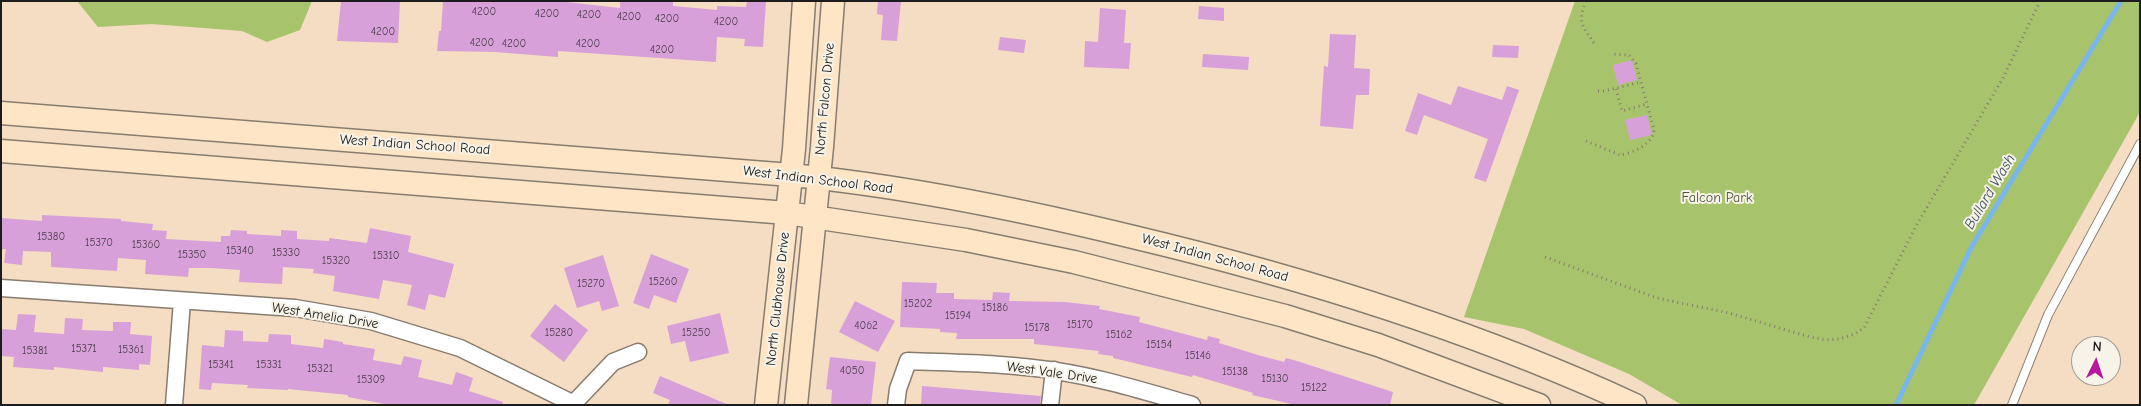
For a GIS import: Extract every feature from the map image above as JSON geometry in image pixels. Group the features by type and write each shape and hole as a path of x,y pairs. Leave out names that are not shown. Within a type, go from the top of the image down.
{"main road":[{"name":"North Falcon Drive","path":"789,194 804,1"},
{"name":"North Falcon Drive","path":"817,197 833,1"},
{"name":"West Indian School Road","path":"1,113 817,197 961,199 1198,251 1313,284 1431,323 1556,371 1635,405"},
{"name":"West Indian School Road","path":"1,151 817,197 1224,299 1378,345 1539,405"},
{"name":"North Clubhouse Drive","path":"766,405 789,194"},
{"name":"North Clubhouse Drive","path":"796,405 817,197"},
{"path":"773,347 801,350"}],"street":[{"name":"West Amelia Drive","path":"1,288 296,308 371,321 460,348 575,404 613,362 638,352"},
{"path":"174,405 182,301"},
{"name":"West Vale Drive","path":"896,405 898,388 908,362 964,363 1054,370 1102,380 1192,405"},
{"path":"1050,405 1054,370"}],"lane":[{"path":"2012,405 2048,315 2140,144"}],"path":[{"path":"1586,1 1581,16 1581,24 1595,46"},
{"path":"1545,257 1657,298 1721,312 1825,340 1856,334 1864,328 1916,226 2003,78 2040,1"},
{"path":"1586,141 1620,154 1650,141 1654,130 1633,59 1629,56 1611,54"},
{"path":"1598,91 1641,82"},
{"path":"1616,88 1622,111 1647,104"}],"green space":[{"path":"77,1 312,1 300,30 267,42 242,31 152,24 98,27"},
{"name":"Falcon Park","path":"1575,1 2140,1 2140,112 1974,405 1682,405 1629,374 1524,329 1464,317"}],"building":[{"path":"341,1 400,1 398,43 337,41"},
{"path":"443,1 558,1 620,8 620,1 673,1 673,6 717,10 717,6 746,7 747,1 766,1 763,47 744,46 745,39 717,37 716,62 558,51 558,57 495,52 437,51 439,31 441,31"},
{"path":"878,1 901,1 897,41 881,40 883,15 877,14"},
{"path":"1199,6 1224,8 1224,21 1198,19"},
{"path":"1100,8 1126,10 1124,43 1131,43 1129,69 1084,67 1085,41 1098,42"},
{"path":"1330,34 1356,35 1354,68 1370,69 1369,95 1356,95 1353,129 1320,126 1324,66 1328,67"},
{"path":"1000,37 1026,40 1024,53 998,50"},
{"path":"1493,45 1519,46 1518,58 1492,57"},
{"path":"1203,54 1249,57 1248,70 1202,67"},
{"path":"1632,60 1637,80 1618,85 1613,65"},
{"path":"1458,86 1502,100 1507,86 1519,90 1486,182 1474,178 1488,139 1424,115 1417,135 1405,131 1418,93 1451,105"},
{"path":"1647,115 1652,135 1630,140 1625,120"},
{"path":"42,215 121,219 121,221 153,224 152,230 167,231 166,239 221,242 221,236 230,236 231,230 247,231 247,234 281,236 281,230 297,231 297,239 329,241 329,238 367,243 370,228 411,236 408,252 454,264 445,298 429,294 425,310 407,305 412,285 383,280 379,299 333,291 335,276 313,273 314,269 283,267 282,284 239,282 240,270 189,268 188,277 145,274 146,260 118,258 117,271 51,267 51,252 23,251 22,265 4,263 6,249 1,249 1,218 42,221"},
{"path":"651,254 689,269 676,303 654,295 649,309 633,303"},
{"path":"603,255 619,306 602,311 599,301 577,308 564,268"},
{"path":"902,282 937,283 936,293 954,293 954,299 992,300 993,292 1010,293 1009,301 1065,302 1100,306 1099,309 1140,317 1139,322 1207,340 1208,336 1220,339 1219,343 1258,355 1284,362 1286,358 1297,361 1393,392 1390,405 1296,405 1252,395 1253,393 1193,375 1192,377 1113,358 1113,356 1098,354 1099,351 1034,344 1034,339 956,339 957,333 940,332 940,329 900,327"},
{"path":"855,301 895,321 878,352 839,332"},
{"path":"555,304 588,330 564,362 530,336"},
{"path":"720,313 729,353 690,362 685,341 671,344 667,326"},
{"path":"18,314 36,315 34,332 64,334 65,318 83,319 82,330 113,331 113,322 131,322 130,334 152,336 150,365 139,364 139,370 103,367 103,372 54,367 54,370 13,367 14,357 1,356 1,329 16,330"},
{"path":"225,330 243,331 243,341 268,342 269,334 291,335 291,344 323,348 324,339 375,349 373,360 401,365 404,356 422,360 418,377 452,385 456,372 473,378 469,391 503,402 502,405 390,405 348,397 348,395 288,389 247,388 248,385 212,383 211,390 199,389 202,345 224,347"},
{"path":"830,357 876,362 871,405 831,405 832,390 826,389"},
{"path":"660,376 729,405 668,405 670,400 653,393"},
{"path":"922,386 1041,396 1040,405 925,405 921,404"}],"waterway":[{"name":"Bullard Wash","path":"1896,405 1972,246 2121,1"}]}
